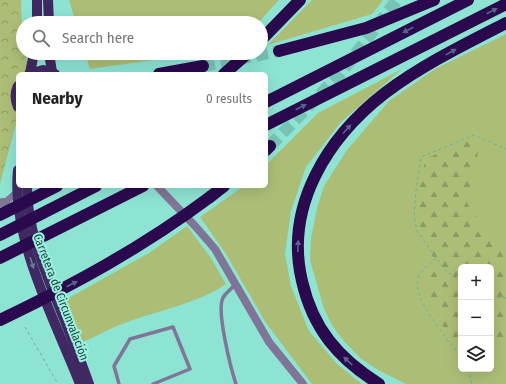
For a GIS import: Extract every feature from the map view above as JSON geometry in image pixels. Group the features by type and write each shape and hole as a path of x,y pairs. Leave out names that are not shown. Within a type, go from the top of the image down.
{"highway":[{"path":"268,33 300,0"},
{"path":"279,51 366,28 434,0"},
{"path":"268,101 468,0"},
{"path":"268,124 506,4"},
{"path":"379,384 357,370 334,349 312,314 304,293 297,252 300,216 305,198 316,173 333,145 360,115 385,93 414,73 506,23"},
{"path":"226,72 240,60"},
{"path":"170,72 203,66"},
{"path":"0,215 53,188"},
{"path":"0,235 92,188"},
{"path":"0,258 139,188"},
{"path":"0,320 109,265 175,223 221,188"}],"main road":[{"path":"37,0 37,16"},
{"path":"48,0 49,16"},
{"path":"29,72 32,60"},
{"path":"51,60 54,72"},
{"path":"34,72 43,70 50,72"},
{"name":"Carretera de Circunvalación","path":"17,188 19,220 34,269 80,384"},
{"name":"Carretera de Circunvalación","path":"27,188 27,201 32,232 43,265 89,384"}],"street":[{"path":"159,188 215,249 269,342 303,384"},
{"path":"0,203 7,201 17,192"},
{"path":"0,203 12,210 19,220"}],"lane":[{"path":"236,284 222,298 220,309 231,369 236,384"},
{"path":"119,384 114,366 130,339 173,327 190,369 153,384"}],"path":[{"path":"458,280 445,270 417,231 414,216 421,157 474,135 506,149"},
{"path":"436,258 421,273 417,280 417,288 420,297 432,318 458,354"},
{"path":"494,298 506,298"},
{"path":"26,327 58,384"},
{"path":"469,372 472,384"}],"green space":[{"path":"0,0 21,0 22,16 16,16 16,60 27,60 28,72 16,72 16,124 0,184"},
{"path":"69,0 279,0 264,16 74,16"},
{"path":"312,0 383,0 372,14 268,45"},
{"path":"506,34 506,384 406,384 378,370 360,358 342,339 332,325 324,309 310,260 311,238 317,208 324,186 347,150 389,101 435,69"},
{"path":"87,60 153,60 90,69"},
{"path":"402,69 341,122 306,167 291,211 285,254 291,286 309,331 337,364 362,384 312,384 266,323 226,254 200,217 241,188 268,188 268,163 318,113"},
{"path":"470,137 478,153 467,203 499,251 506,251 506,346 494,353 494,264 458,264 458,347 446,333 432,303 428,276 436,263 417,224 414,211 416,191 426,159"},
{"path":"187,226 211,258 226,284 215,291 190,302 119,325 83,342 65,300 149,253"}],"tunnel":[{"path":"270,146 340,74 397,0"},
{"path":"268,53 279,51"},
{"path":"203,66 233,60"}]}
